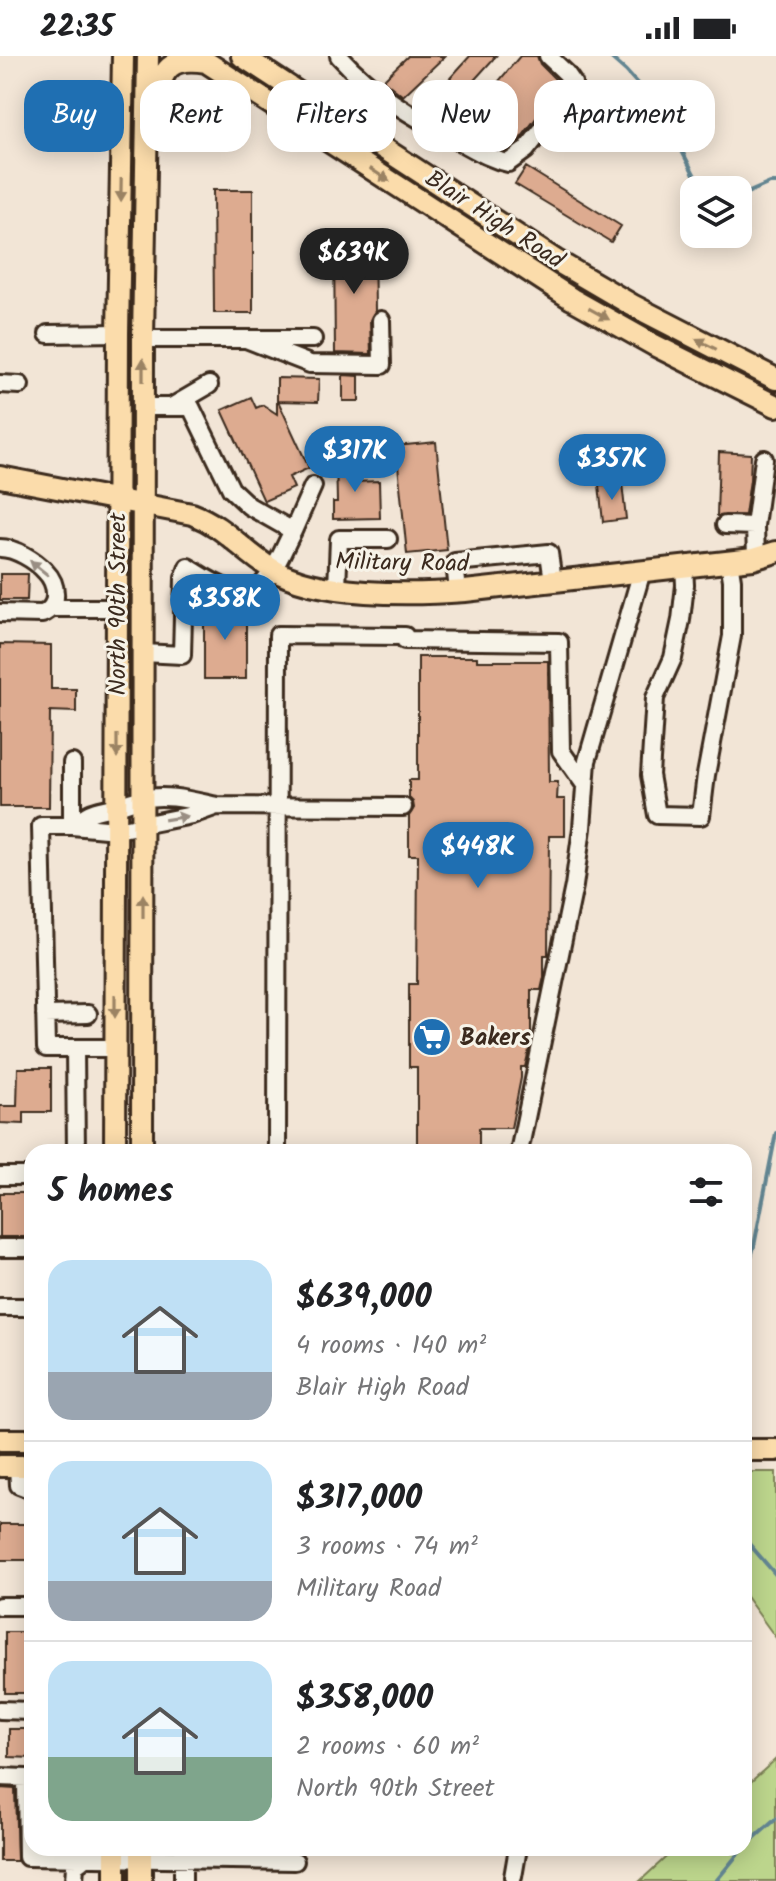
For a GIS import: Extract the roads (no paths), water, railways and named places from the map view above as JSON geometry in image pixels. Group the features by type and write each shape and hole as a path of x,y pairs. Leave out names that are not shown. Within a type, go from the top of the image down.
{"main road":[{"name":"North 90th Street","path":"115,1144 118,333 123,56"},
{"name":"North 90th Street","path":"148,56 148,80"},
{"name":"Blair High Road","path":"242,56 555,260 632,305 776,379"},
{"path":"162,80 166,69 173,63 201,59"},
{"name":"Blair High Road","path":"201,59 572,299 654,345 776,406"},
{"name":"North 90th Street","path":"142,1144 143,339 147,152"},
{"name":"Military Road","path":"0,477 203,518 226,532 272,569 294,580 337,588 390,593 458,592 766,555"},
{"path":"115,1048 127,1055 129,1089 141,1144"},
{"path":"0,1440 24,1440"},
{"path":"752,1450 776,1450"},
{"path":"115,1856 115,1881"},
{"path":"141,1856 141,1881"}],"lane":[{"path":"339,56 358,77 422,122 494,160 508,163 526,150 571,93 573,83 548,56"},
{"path":"246,339 310,364 382,365 381,320"},
{"path":"48,334 118,333"},
{"path":"143,339 313,339"},
{"path":"0,384 20,385"},
{"path":"171,407 209,385"},
{"path":"143,407 191,407 231,489 249,506 293,531"},
{"path":"764,459 755,526 766,555"},
{"path":"143,653 182,655 184,578 188,567 214,584 229,589 255,590 264,583 293,531 313,486"},
{"path":"725,525 755,526"},
{"path":"337,588 339,539 388,539"},
{"path":"0,548 10,548 46,572 52,580 54,605 47,611"},
{"path":"458,592 455,562 549,553 553,581"},
{"path":"684,566 685,585 676,645 655,698 650,775 657,815 701,816 732,636 729,561"},
{"path":"521,1144 574,886 587,761 642,571"},
{"path":"0,605 47,611"},
{"path":"0,613 118,608"},
{"path":"277,1144 278,635 559,642 561,751 585,785"},
{"path":"72,763 72,826"},
{"path":"72,826 89,812 143,798 160,797 217,806 403,807"},
{"path":"115,1048 46,1048 41,826 117,830 192,815 217,806"},
{"path":"45,1015 88,1014"},
{"path":"75,1048 76,1144"},
{"path":"0,1176 24,1176"},
{"path":"0,1248 24,1248"},
{"path":"0,1307 24,1307"},
{"path":"17,1466 19,1485 24,1487"},
{"path":"0,1606 24,1606"},
{"path":"0,1710 24,1711"},
{"path":"0,1777 24,1778"},
{"path":"74,1856 84,1859 103,1856"},
{"path":"183,1856 183,1881"},
{"path":"215,1856 295,1861"},
{"path":"513,1877 517,1856"},
{"path":"74,1881 75,1866 84,1859"}],"waterway":[{"path":"609,56 660,109 695,176"},
{"path":"752,191 776,183"},
{"path":"752,1253 776,1133"},
{"path":"752,1547 776,1575"},
{"path":"752,1840 776,1819"},
{"path":"716,1881 736,1856"}],"place":[{"name":"Bakers","path":"432,1037"}]}
